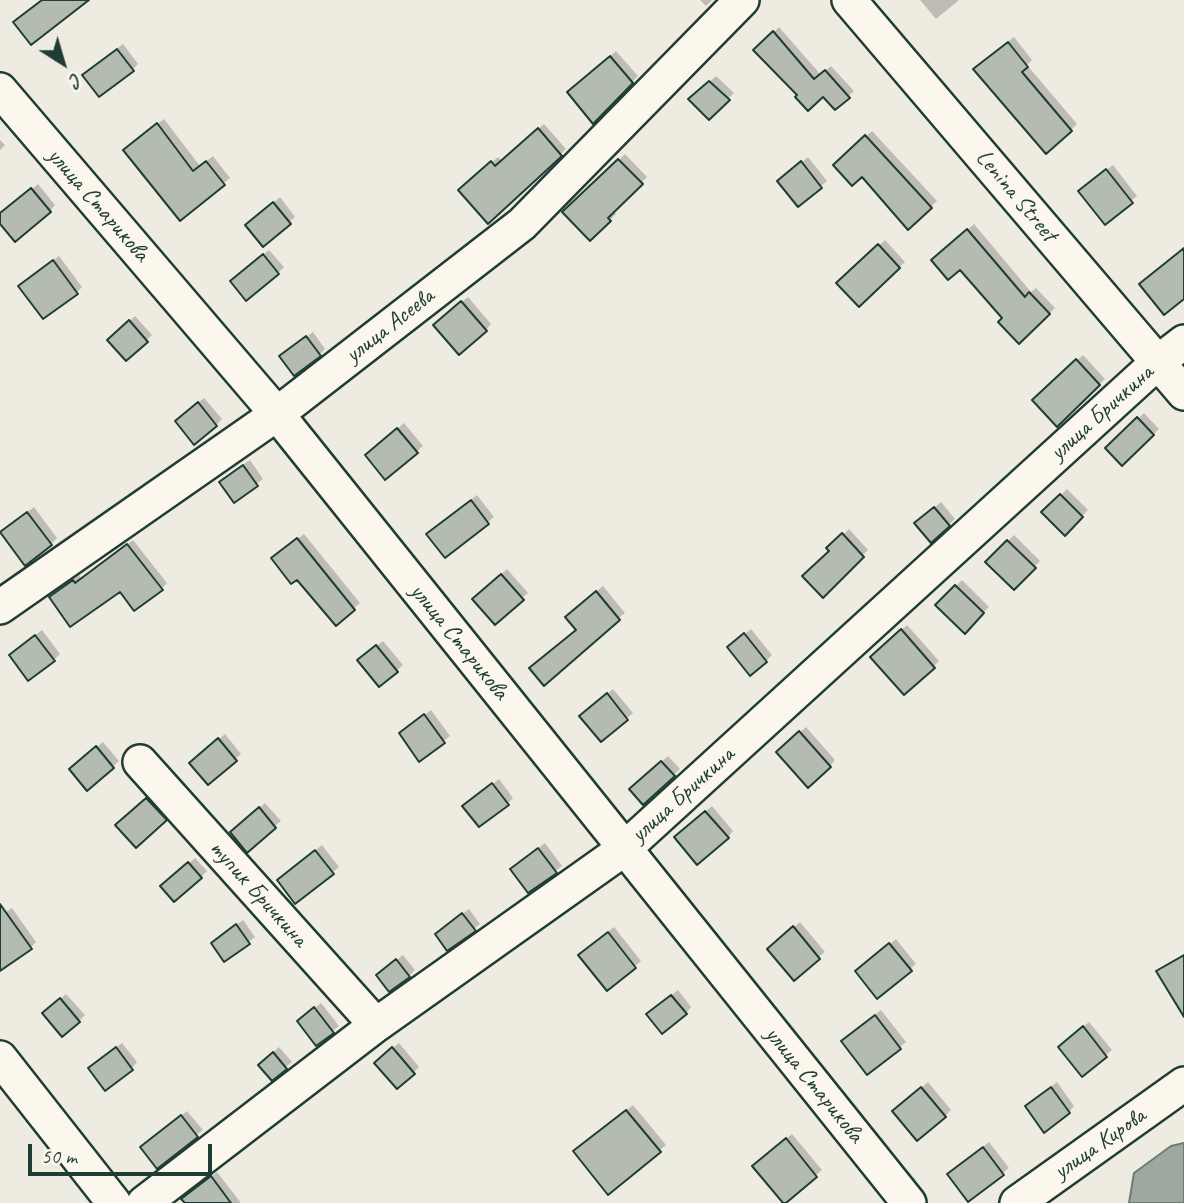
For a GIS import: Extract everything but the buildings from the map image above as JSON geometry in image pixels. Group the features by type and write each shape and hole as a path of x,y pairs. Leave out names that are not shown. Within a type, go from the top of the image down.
{"street":[{"name":"улица Асеева","path":"0,607 277,414 522,224 742,0"},
{"name":"Lenina Street","path":"849,0 1184,393"},
{"name":"улица Старикова","path":"0,90 277,414 909,1203"},
{"name":"улица Бричкина","path":"144,1203 376,1025 624,849 1158,362 1184,342"},
{"name":"тупик Бричкина","path":"139,762 376,1025"},
{"path":"0,1058 114,1203"},
{"name":"улица Кирова","path":"1017,1203 1184,1084"}],"shaded area":[{"path":"1184,1143 1184,1203 1129,1203 1134,1173 1171,1146"}]}
